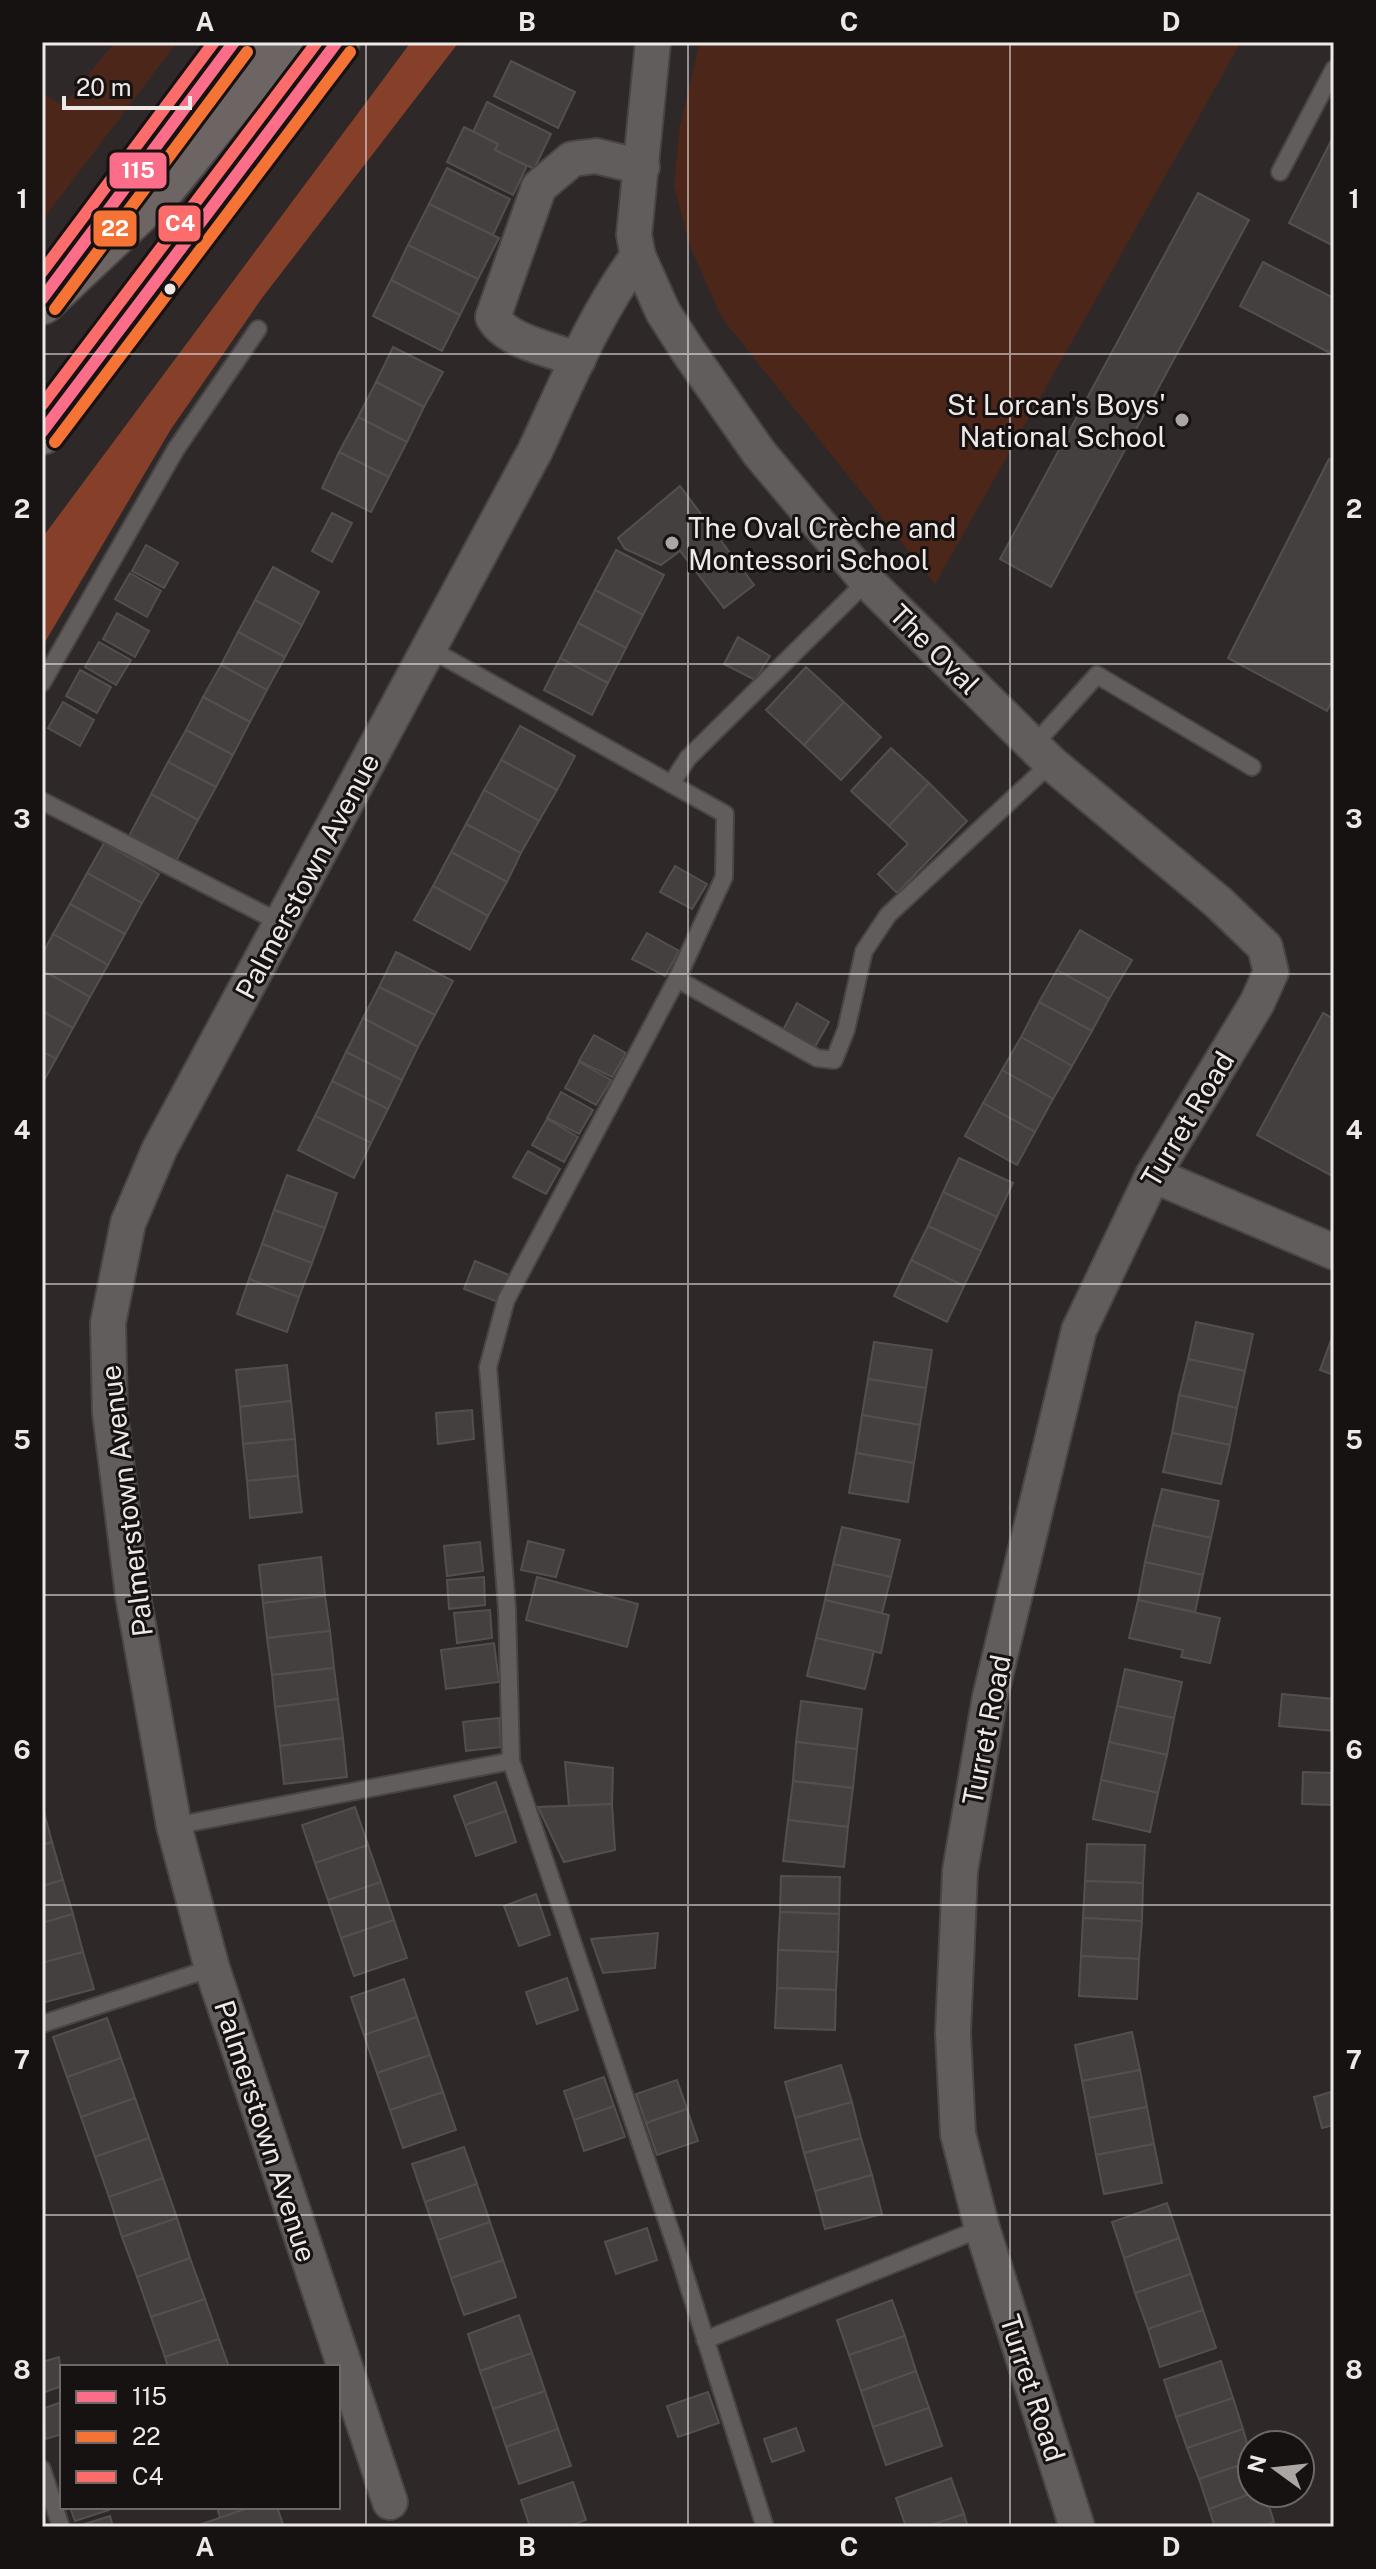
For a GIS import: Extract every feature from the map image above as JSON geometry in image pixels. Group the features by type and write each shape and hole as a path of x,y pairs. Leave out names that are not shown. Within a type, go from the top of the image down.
{"main road":[{"path":"42,300 234,42"},
{"path":"42,300 161,190 281,42"},
{"path":"42,432 337,42"}],"street":[{"name":"The Oval","path":"653,42 642,167 635,203 638,256 663,312 716,393 760,454 867,581 1042,755 1218,902 1265,947 1271,972"},
{"path":"578,360 510,335 498,328 493,317 539,187 572,159 596,156 642,167"},
{"name":"Palmerstown Avenue","path":"390,2502 212,1968 174,1826 133,1596 110,1413 108,1323 128,1223 160,1148 535,451 617,285 638,256"},
{"name":"Turret Road","path":"1077,2527 982,2228 958,2134 953,2033 960,1871 990,1697 1079,1330 1153,1175 1257,1003 1271,972"},
{"path":"1153,1175 1334,1252"}],"lane":[{"path":"1280,172 1334,69"},
{"path":"42,683 176,449 258,329"},
{"path":"671,784 688,758 867,581"},
{"path":"430,649 725,814 724,877 677,979 506,1300 488,1367 507,1609 511,1761 765,2527"},
{"path":"677,979 817,1058 834,1060 846,1030 864,951 888,915 1042,755 1097,675 1252,767"},
{"path":"42,801 281,923"},
{"path":"174,1826 511,1761"},
{"path":"42,2024 212,1968"},
{"path":"705,2340 982,2228"},
{"path":"42,2469 61,2527"}],"shaded area":[{"path":"115,42 177,42 42,221 42,93 63,106"},
{"path":"411,42 459,42 262,298 171,429 42,647 42,538"},
{"path":"700,42 1241,42 935,584 722,318 690,246 674,186 680,126"}],"building":[{"path":"511,61 575,92 558,128 494,96"},
{"path":"487,102 551,134 534,169 495,150 498,144 473,132"},
{"path":"464,127 498,144 495,150 527,166 513,195 447,162"},
{"path":"1334,140 1334,246 1289,223"},
{"path":"447,168 510,199 493,235 429,204"},
{"path":"1198,193 1249,220 1051,587 1000,559"},
{"path":"429,204 499,238 478,279 408,245"},
{"path":"408,245 478,279 460,315 391,280"},
{"path":"1263,262 1334,298 1334,355 1240,306"},
{"path":"391,280 460,315 442,351 373,316"},
{"path":"393,347 443,372 424,407 376,382"},
{"path":"376,382 424,407 407,442 358,417"},
{"path":"358,417 407,442 389,477 339,452"},
{"path":"339,452 389,477 371,512 322,488"},
{"path":"1329,459 1334,462 1334,697 1327,711 1228,658"},
{"name":"The Oval Crèche and Montessori School","path":"680,486 754,585 724,608 680,551 661,565 625,549 618,538"},
{"path":"332,513 352,523 332,562 312,551"},
{"path":"146,545 178,563 164,588 132,571"},
{"path":"616,550 664,575 643,615 595,590"},
{"path":"273,567 319,592 302,625 255,600"},
{"path":"130,573 161,591 147,617 115,599"},
{"path":"595,590 643,615 626,648 578,623"},
{"path":"255,600 302,625 285,657 238,632"},
{"path":"117,613 149,631 135,657 103,639"},
{"path":"578,623 626,648 608,683 560,658"},
{"path":"238,632 285,657 267,690 221,665"},
{"path":"738,637 770,656 755,680 724,664"},
{"path":"99,642 131,660 116,685 85,667"},
{"path":"560,658 608,683 592,715 544,690"},
{"path":"221,665 267,690 250,722 203,697"},
{"path":"806,667 844,702 804,745 766,710"},
{"path":"80,670 111,687 97,713 66,696"},
{"path":"203,697 250,722 233,755 186,730"},
{"path":"63,702 94,720 80,746 48,728"},
{"path":"844,702 881,737 841,780 804,745"},
{"path":"520,726 575,756 557,790 501,760"},
{"path":"186,730 233,755 216,787 168,762"},
{"path":"891,748 929,783 889,826 851,791"},
{"path":"501,760 557,790 539,821 484,790"},
{"path":"168,762 216,787 198,820 151,794"},
{"path":"929,783 967,821 897,893 878,874 908,844 889,826"},
{"path":"484,790 539,821 521,853 466,824"},
{"path":"151,794 198,820 175,863 128,838"},
{"path":"466,824 521,853 507,882 451,852"},
{"path":"104,843 159,874 142,903 87,873"},
{"path":"451,852 507,882 488,916 433,886"},
{"path":"675,866 707,884 692,909 660,892"},
{"path":"87,873 142,903 125,934 70,904"},
{"path":"433,886 488,916 470,950 414,920"},
{"path":"70,904 125,934 108,965 53,934"},
{"path":"1080,930 1132,960 1109,999 1057,970"},
{"path":"647,933 679,951 665,976 632,959"},
{"path":"53,934 108,965 90,997 42,970 42,955"},
{"path":"396,952 453,981 435,1015 379,987"},
{"path":"42,970 90,997 73,1028 42,1011"},
{"path":"1057,970 1109,999 1092,1031 1039,1002"},
{"path":"379,987 435,1015 418,1047 363,1018"},
{"path":"1039,1002 1092,1031 1072,1066 1021,1037"},
{"path":"797,1003 829,1022 815,1047 783,1030"},
{"path":"42,1011 73,1028 56,1059 42,1051"},
{"path":"1323,1013 1334,1019 1334,1177 1257,1135"},
{"path":"363,1018 418,1047 402,1080 346,1052"},
{"path":"594,1035 626,1053 612,1077 579,1061"},
{"path":"1021,1037 1072,1066 1053,1099 1002,1070"},
{"path":"42,1051 56,1059 42,1084"},
{"path":"346,1052 402,1080 388,1109 332,1081"},
{"path":"579,1062 611,1080 596,1105 565,1088"},
{"path":"1002,1070 1053,1099 1035,1132 983,1103"},
{"path":"332,1081 388,1109 371,1143 315,1116"},
{"path":"561,1092 593,1110 579,1134 547,1118"},
{"path":"983,1103 1035,1132 1017,1165 965,1136"},
{"path":"315,1116 371,1143 354,1178 298,1150"},
{"path":"547,1119 578,1137 564,1162 532,1145"},
{"path":"528,1151 560,1169 546,1194 513,1177"},
{"path":"959,1158 1013,1183 997,1217 943,1192"},
{"path":"287,1175 337,1193 325,1228 274,1210"},
{"path":"943,1192 997,1217 981,1251 928,1226"},
{"path":"274,1210 325,1228 312,1263 262,1244"},
{"path":"928,1226 981,1251 964,1286 911,1260"},
{"path":"262,1244 312,1263 299,1297 249,1279"},
{"path":"911,1260 964,1286 947,1322 894,1296"},
{"path":"475,1261 509,1275 498,1302 464,1289"},
{"path":"249,1279 299,1297 287,1332 237,1314"},
{"path":"1196,1322 1253,1334 1245,1371 1188,1359"},
{"path":"1334,1336 1334,1375 1320,1370"},
{"path":"874,1342 932,1350 926,1388 868,1379"},
{"path":"1188,1359 1245,1371 1237,1408 1179,1395"},
{"path":"287,1365 291,1401 240,1407 236,1370"},
{"path":"868,1379 926,1388 920,1425 862,1415"},
{"path":"1179,1395 1237,1408 1230,1445 1172,1433"},
{"path":"291,1401 295,1439 243,1444 240,1407"},
{"path":"472,1410 474,1439 438,1444 436,1413"},
{"path":"862,1415 920,1425 914,1463 856,1453"},
{"path":"1172,1433 1230,1445 1221,1484 1163,1472"},
{"path":"295,1439 298,1476 247,1481 243,1444"},
{"path":"856,1453 914,1463 908,1502 849,1493"},
{"path":"298,1476 302,1512 250,1518 247,1481"},
{"path":"1162,1489 1219,1501 1211,1538 1153,1525"},
{"path":"1153,1525 1211,1538 1203,1575 1145,1562"},
{"path":"842,1527 900,1540 891,1577 833,1564"},
{"path":"528,1541 564,1550 556,1577 521,1570"},
{"path":"480,1542 483,1571 447,1576 444,1546"},
{"path":"321,1557 325,1596 263,1603 259,1565"},
{"path":"1145,1562 1203,1575 1195,1612 1138,1600"},
{"path":"833,1564 891,1577 882,1613 825,1600"},
{"path":"484,1577 485,1605 449,1609 447,1580"},
{"path":"537,1577 638,1604 627,1647 526,1620"},
{"path":"325,1596 330,1631 267,1638 263,1603"},
{"path":"825,1600 889,1615 881,1653 816,1638"},
{"path":"1138,1600 1220,1618 1210,1663 1181,1657 1183,1650 1129,1638"},
{"path":"490,1610 492,1638 457,1643 454,1613"},
{"path":"330,1631 334,1668 272,1675 267,1638"},
{"path":"816,1638 874,1651 865,1689 807,1676"},
{"path":"494,1643 499,1682 446,1689 441,1650"},
{"path":"334,1668 338,1699 275,1707 272,1675"},
{"path":"1125,1669 1182,1682 1174,1718 1117,1706"},
{"path":"1282,1694 1334,1699 1334,1731 1279,1726"},
{"path":"338,1699 343,1738 280,1746 275,1707"},
{"path":"801,1701 862,1709 857,1749 796,1742"},
{"path":"1117,1706 1174,1718 1167,1755 1109,1742"},
{"path":"499,1718 501,1747 466,1751 463,1722"},
{"path":"343,1738 347,1777 284,1784 280,1746"},
{"path":"796,1742 857,1749 853,1788 793,1781"},
{"path":"1109,1742 1167,1755 1158,1793 1101,1780"},
{"path":"565,1762 613,1768 612,1804 569,1806"},
{"path":"1303,1772 1334,1773 1334,1805 1302,1804"},
{"path":"1101,1780 1158,1793 1150,1832 1093,1819"},
{"path":"793,1781 853,1788 848,1827 788,1820"},
{"path":"496,1782 506,1811 465,1825 454,1796"},
{"path":"612,1804 615,1850 564,1862 538,1807"},
{"path":"42,1805 52,1842 42,1845"},
{"path":"355,1807 368,1845 315,1863 302,1825"},
{"path":"506,1811 516,1842 476,1856 465,1825"},
{"path":"788,1820 848,1827 844,1867 783,1861"},
{"path":"52,1842 63,1880 42,1886 42,1845"},
{"path":"1087,1844 1145,1845 1143,1883 1085,1881"},
{"path":"368,1845 381,1882 328,1900 315,1863"},
{"path":"781,1876 840,1877 839,1914 780,1912"},
{"path":"63,1880 73,1914 42,1923 42,1886"},
{"path":"1085,1881 1143,1883 1142,1921 1083,1918"},
{"path":"381,1882 394,1920 341,1938 328,1900"},
{"path":"536,1894 550,1935 519,1946 504,1906"},
{"path":"780,1912 839,1914 838,1952 778,1950"},
{"path":"73,1914 83,1952 42,1963 42,1923"},
{"path":"1083,1918 1142,1921 1139,1959 1081,1956"},
{"path":"394,1920 407,1958 354,1976 341,1938"},
{"path":"658,1933 655,1968 603,1973 591,1939"},
{"path":"778,1950 838,1952 836,1990 777,1988"},
{"path":"83,1952 94,1989 42,2003 42,1963"},
{"path":"1081,1956 1139,1959 1137,1999 1079,1996"},
{"path":"567,1978 578,2010 537,2024 526,1992"},
{"path":"404,1979 417,2017 364,2035 351,1997"},
{"path":"777,1988 836,1990 835,2030 775,2028"},
{"path":"417,2017 430,2055 377,2073 364,2035"},
{"path":"107,2018 121,2058 67,2077 53,2037"},
{"path":"1132,2032 1140,2070 1082,2081 1075,2045"},
{"path":"430,2055 443,2092 390,2110 377,2073"},
{"path":"121,2058 135,2098 81,2117 67,2077"},
{"path":"841,2065 852,2102 795,2118 785,2082"},
{"path":"1140,2070 1147,2107 1089,2118 1082,2081"},
{"path":"604,2077 614,2106 574,2120 564,2091"},
{"path":"677,2080 687,2109 646,2123 636,2094"},
{"path":"1334,2091 1334,2125 1322,2128 1314,2097"},
{"path":"443,2092 456,2130 403,2148 390,2110"},
{"path":"135,2098 149,2138 95,2157 81,2117"},
{"path":"852,2102 861,2138 804,2153 795,2118"},
{"path":"614,2106 625,2137 584,2151 574,2120"},
{"path":"1147,2107 1154,2144 1096,2155 1089,2118"},
{"path":"687,2109 698,2141 657,2155 646,2123"},
{"path":"149,2138 163,2178 109,2197 95,2157"},
{"path":"861,2138 872,2175 815,2191 804,2153"},
{"path":"1154,2144 1162,2183 1104,2194 1096,2155"},
{"path":"464,2147 477,2184 425,2202 412,2164"},
{"path":"872,2175 882,2214 825,2229 815,2191"},
{"path":"163,2178 177,2218 122,2237 109,2197"},
{"path":"477,2184 490,2222 438,2240 425,2202"},
{"path":"1167,2203 1179,2238 1124,2258 1112,2222"},
{"path":"177,2218 190,2258 137,2277 122,2237"},
{"path":"490,2222 503,2260 451,2278 438,2240"},
{"path":"647,2228 657,2260 616,2274 605,2242"},
{"path":"1179,2238 1191,2274 1135,2293 1124,2258"},
{"path":"190,2258 205,2299 151,2317 137,2277"},
{"path":"503,2260 516,2297 464,2315 451,2278"},
{"path":"1191,2274 1203,2310 1148,2329 1135,2293"},
{"path":"205,2299 219,2339 165,2357 151,2317"},
{"path":"892,2300 905,2336 849,2355 837,2320"},
{"path":"1203,2310 1216,2348 1160,2367 1148,2329"},
{"path":"519,2315 532,2353 480,2371 468,2334"},
{"path":"905,2336 916,2371 861,2391 849,2355"},
{"path":"219,2339 228,2365 167,2365 165,2357"},
{"path":"532,2353 545,2391 493,2409 480,2371"},
{"path":"59,2357 60,2387 42,2393 42,2362"},
{"path":"1221,2361 1233,2398 1176,2417 1164,2380"},
{"path":"916,2371 929,2408 873,2427 861,2391"},
{"path":"545,2391 558,2429 506,2447 493,2409"},
{"path":"708,2392 719,2423 678,2437 667,2406"},
{"path":"1233,2398 1243,2429 1187,2448 1176,2417"},
{"path":"60,2403 60,2435 46,2439 42,2409"},
{"path":"929,2408 942,2446 886,2465 873,2427"},
{"path":"796,2428 804,2451 772,2462 764,2439"},
{"path":"558,2429 571,2466 519,2484 506,2447"},
{"path":"1236,2431 1236,2466 1199,2479 1187,2448"},
{"path":"1236,2466 1236,2499 1209,2509 1199,2479"},
{"path":"951,2478 964,2514 925,2527 906,2527 896,2498"},
{"path":"573,2482 586,2520 566,2527 530,2527 521,2500"},
{"path":"1236,2499 1236,2509 1270,2509 1274,2522 1262,2527 1215,2527 1209,2509"},
{"path":"71,2509 109,2509 109,2510 75,2521"},
{"path":"218,2509 245,2509 220,2518"},
{"path":"245,2509 278,2509 284,2527 193,2527"},
{"path":"964,2514 968,2527 925,2527"},
{"path":"110,2516 113,2527 75,2527"}],"transit line":[{"name":"C4","path":"42,272 214,42"},
{"name":"115","path":"42,299 234,42"},
{"name":"C4","path":"42,405 317,42"},
{"name":"115","path":"42,432 337,42"},
{"name":"22","path":"55,309 247,52"},
{"name":"22","path":"55,442 350,52"}],"place":[{"name":"St Lorcan's Boys' National School","path":"1182,420"},
{"name":"The Oval Crèche and Montessori School","path":"672,543"}]}
